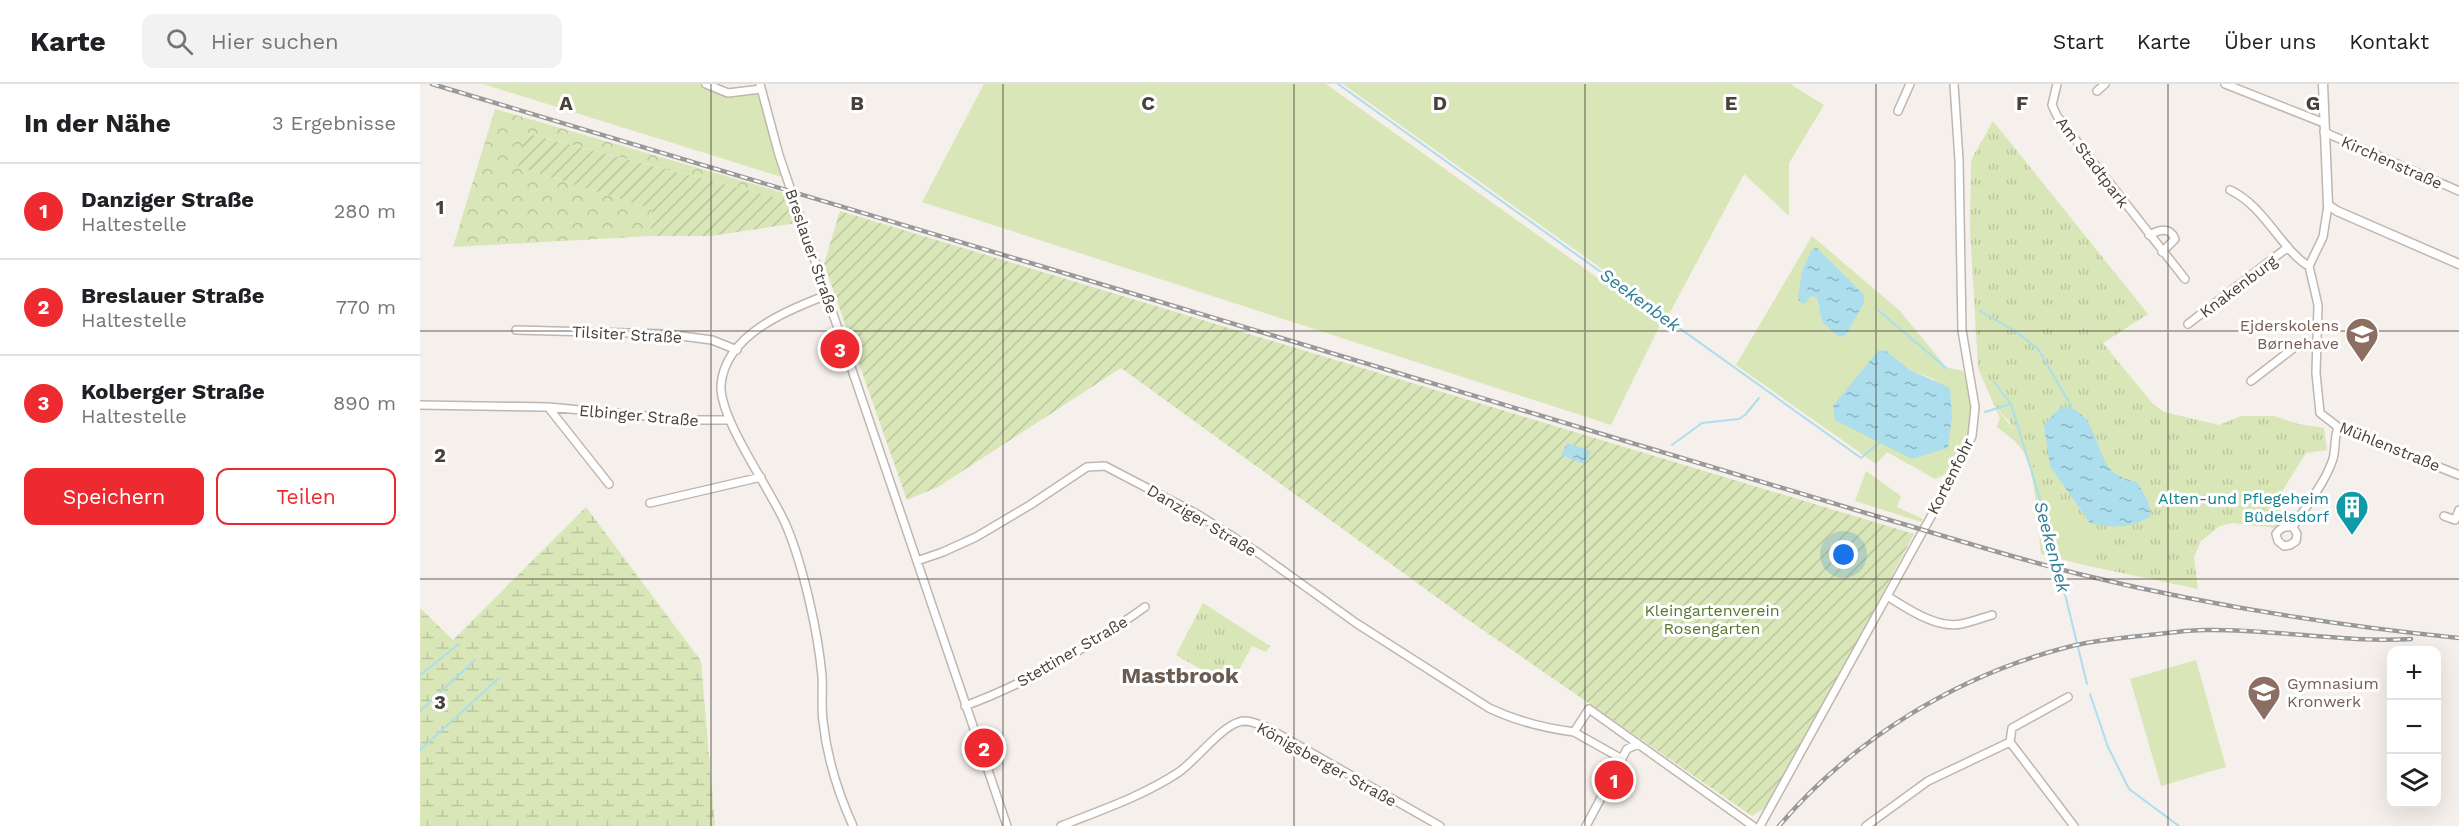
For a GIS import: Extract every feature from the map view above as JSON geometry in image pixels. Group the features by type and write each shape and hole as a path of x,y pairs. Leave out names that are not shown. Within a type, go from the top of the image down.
{"street":[{"path":"706,84 728,93 760,87"},
{"path":"1898,111 1910,84"},
{"name":"Kortenfohr","path":"1760,826 1965,453 1975,419 1962,330 1959,160 1954,84"},
{"name":"Am Stadtpark","path":"2057,84 2052,105 2057,116 2185,279"},
{"path":"2097,91 2105,84"},
{"name":"Kirchenstraße","path":"2225,84 2324,127 2459,191"},
{"path":"2230,190 2247,200 2288,247 2304,264 2309,266 2323,237 2328,205 2324,84"},
{"name":"Breslauer Straße","path":"760,87 776,145 1007,826"},
{"path":"2328,205 2459,264"},
{"path":"2149,235 2160,229 2173,235 2175,239 2163,252"},
{"name":"Knakenburg","path":"2188,324 2288,247"},
{"name":"Mühlenstraße","path":"2309,266 2318,304 2317,400 2320,413 2338,427 2459,475"},
{"path":"827,295 810,300 770,321 750,335 725,368 721,387 729,420 786,525 800,568 822,675 822,721 830,760 839,795 853,826"},
{"name":"Tilsiter Straße","path":"516,330 666,334 712,340 737,350"},
{"path":"2251,381 2295,347 2317,346"},
{"name":"Elbinger Straße","path":"420,405 548,407 690,420 729,420"},
{"path":"548,407 609,484"},
{"path":"2293,527 2334,457 2335,434 2338,427"},
{"name":"Danziger Straße","path":"917,561 975,537 1030,505 1087,467 1106,466 1197,514 1260,554 1356,623 1489,708 1544,728 1574,732 1622,759"},
{"path":"650,503 761,477"},
{"path":"2444,516 2455,520 2459,510"},
{"path":"1887,596 1926,618 1941,623 1959,625 1992,615"},
{"name":"Stettiner Straße","path":"965,706 1043,671 1086,647 1145,608"},
{"path":"2068,697 2012,728 2010,742 2074,826"},
{"path":"1574,732 1589,709 1753,826"},
{"name":"Königsberger Straße","path":"1061,826 1143,793 1179,772 1223,730 1239,722 1250,721 1297,744 1373,790 1440,826"},
{"path":"1866,826 1928,781 2010,742"},
{"path":"1586,826 1627,749 1638,744"}],"green space":[{"path":"483,84 706,84 716,90 761,89 788,179"},
{"path":"984,84 1326,84 1661,323 1611,425 922,202"},
{"path":"1343,84 1790,84 1824,105 1789,163 1789,216 1744,174 1668,316"},
{"path":"495,109 788,194 789,201 526,133 518,167 652,209 650,236 453,247"},
{"path":"1993,121 2148,314 2103,343 2152,403 2164,412 2219,425 2241,416 2274,416 2298,424 2324,428 2327,450 2306,453 2273,506 2287,514 2275,528 2233,523 2220,526 2201,541 2194,557 2198,589 2084,565 2094,531 2062,521 2009,421 1994,405 1978,368 1970,229 1971,160"},
{"path":"525,133 789,201 797,223 711,236 650,236 652,209 518,167"},
{"name":"Kleingartenverein Rosengarten","path":"840,211 1914,534 1770,805 1752,816 1464,617 1121,368 938,487 907,500 824,264"},
{"path":"1812,236 1900,311 1946,367 1963,371 1971,412 1965,444 1952,471 1935,479 1887,452 1876,464 1736,365","holes":["1817,248 1822,322 1817,298 1811,296 1807,299","1885,350 1910,370 1936,380 1833,406"]},
{"path":"1994,405 2095,531 2084,565 2041,554 2034,487 2028,462 2019,445 1997,427 2000,418"},
{"path":"1866,471 1901,496 1897,507 1923,519 1921,522 1855,501"},
{"path":"586,507 701,661 715,826 420,826 420,608 453,640"},
{"path":"1203,603 1270,646 1266,652 1252,646 1230,686 1176,655"},
{"path":"2196,660 2226,767 2161,786 2130,679"}],"water":[{"path":"1817,248 1864,295 1864,303 1845,336 1839,337 1822,322 1817,298 1811,296 1804,304 1798,300 1802,271 1812,249"},
{"path":"1885,350 1910,370 1950,388 1952,417 1948,448 1912,459 1835,420 1833,406 1878,351"},
{"path":"2061,407 2072,409 2087,421 2111,470 2137,482 2148,501 2151,516 2122,526 2090,523 2050,466 2044,425"},
{"path":"1567,443 1591,451 1585,464 1563,456"}],"waterway":[{"name":"Seekenbek","path":"1338,84 1861,458 1879,443"},
{"path":"1878,310 1946,368"},
{"path":"1980,311 2015,331 2038,349 2072,407"},
{"path":"1994,382 2011,404"},
{"path":"1672,445 1702,423 1739,419 1759,398"},
{"name":"Seekenbek","path":"1985,412 2011,404 2049,529 2087,684"},
{"path":"420,675 459,644"},
{"path":"420,711 475,660"},
{"path":"420,750 499,678"},
{"name":"Seekenbek","path":"2090,694 2108,747 2129,789 2179,826"}],"railway":[{"path":"432,84 2034,562 2130,586 2223,605 2364,627 2459,638"},
{"path":"1779,826 1808,794 1840,765 1910,714 1948,693 2027,659 2088,643 2200,630 2233,630 2360,639 2411,639"}],"place":[{"name":"Kolberger Straße","path":"840,349"},
{"name":"Ejderskolens Børnehave","path":"2362,363"},
{"name":"Alten-und Pflegeheim Büdelsdorf","path":"2352,536"},
{"name":"Gymnasium Kronwerk","path":"2264,721"},
{"name":"Breslauer Straße","path":"984,748"},
{"name":"Danziger Straße","path":"1614,780"}],"district":[{"name":"Mastbrook","path":"1180,675"}]}
